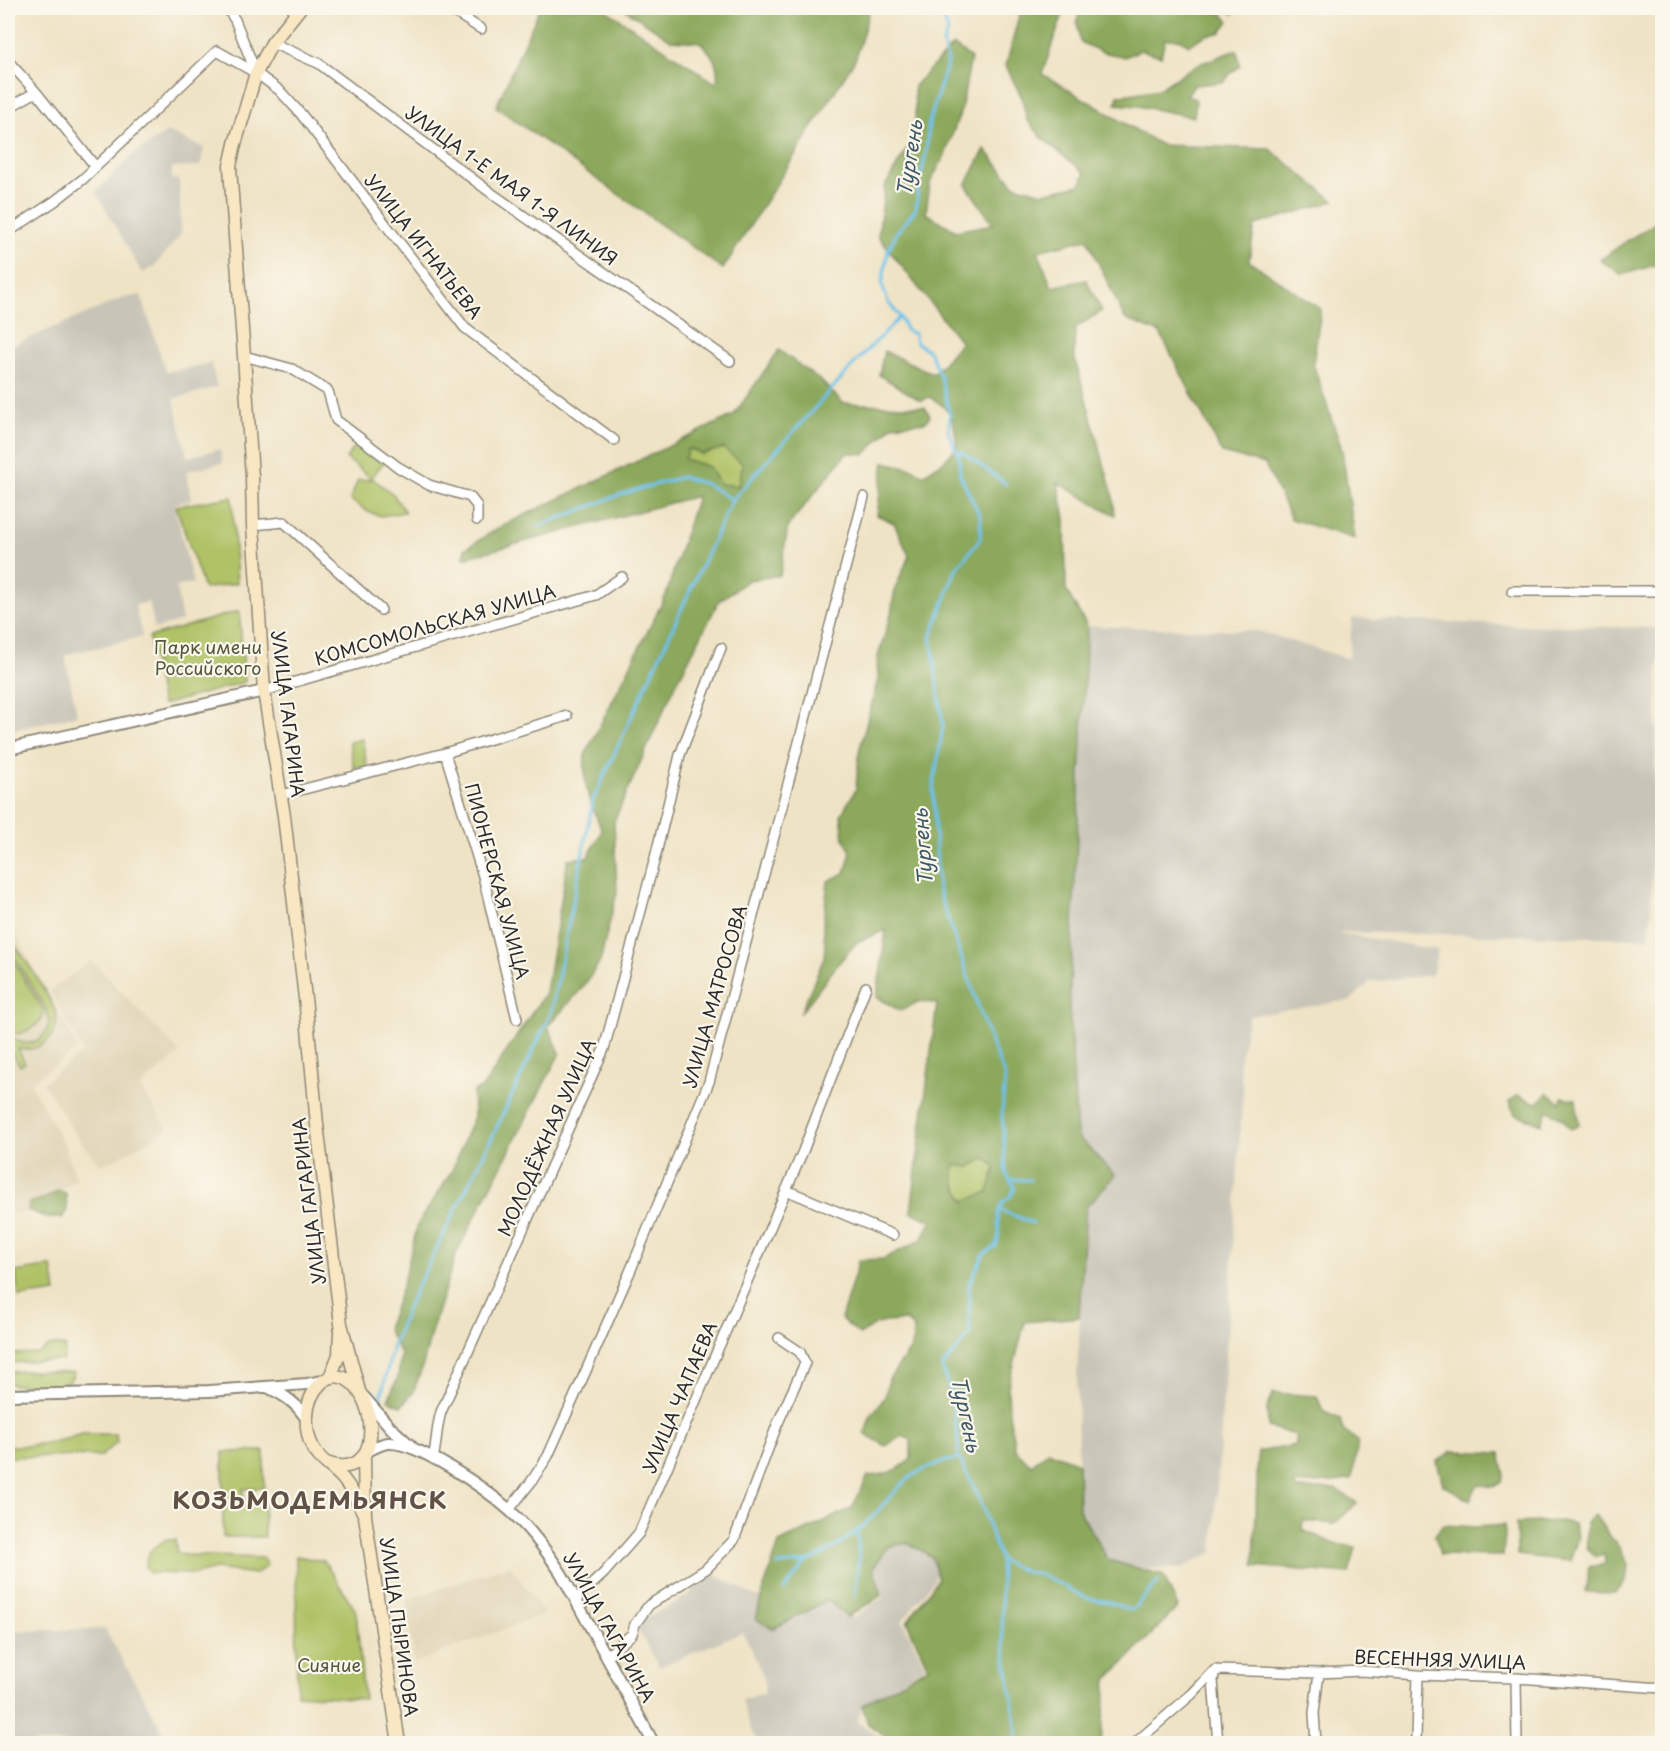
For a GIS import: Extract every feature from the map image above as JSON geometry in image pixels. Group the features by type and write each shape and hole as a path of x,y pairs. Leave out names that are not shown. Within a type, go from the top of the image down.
{"main road":[{"name":"УЛИЦА ГАГАРИНА","path":"300,8 272,43 256,73 230,166 252,477 264,691 281,795 341,1324 361,1393"},
{"name":"УЛИЦА ГАГАРИНА","path":"326,1379 336,1367 341,1324"},
{"path":"342,1377 352,1383 361,1393 370,1428 365,1454 359,1461 349,1466 334,1466 326,1463 311,1443 307,1419 309,1402 316,1388 326,1379 342,1377"},
{"name":"УЛИЦА ПЫРИНОВА","path":"365,1454 365,1516 399,1743"},
{"name":"УЛИЦА ПЫРИНОВА","path":"326,1463 352,1491 365,1516"}],"street":[{"path":"227,8 235,20 256,73"},
{"path":"448,8 481,29"},
{"name":"УЛИЦА 1-Е МАЯ 1-Я ЛИНИЯ","path":"272,43 318,63 494,195 730,361"},
{"name":"УЛИЦА ИГНАТЬЕВА","path":"95,166 217,51 256,73 279,90 465,328 614,440"},
{"path":"8,61 95,166 83,179 55,201 8,232"},
{"path":"8,108 36,92"},
{"path":"244,356 284,366 328,391 336,420 398,467 429,485 470,497 477,506 477,520"},
{"name":"УЛИЦА МАТРОСОВА","path":"509,1510 548,1456 629,1274 709,1082 864,497"},
{"path":"253,525 284,522 381,610"},
{"name":"КОМСОМОЛЬСКАЯ УЛИЦА","path":"8,749 264,691 596,595 622,577"},
{"path":"1512,591 1662,591"},
{"name":"МОЛОДЁЖНАЯ УЛИЦА","path":"433,1459 436,1430 441,1412 604,1049 656,858 680,755 720,648"},
{"path":"281,795 445,753 567,716"},
{"name":"ПИОНЕРСКАЯ УЛИЦА","path":"445,753 483,876 517,1019"},
{"name":"УЛИЦА ЧАПАЕВА","path":"576,1599 604,1573 639,1533 786,1190 866,987"},
{"path":"786,1190 893,1235"},
{"path":"607,1656 632,1634 635,1624 649,1605 706,1569 734,1540 777,1425 805,1363 800,1352 779,1338"},
{"path":"8,1395 209,1391 307,1384 326,1379"},
{"path":"267,1387 294,1402 307,1419"},
{"name":"УЛИЦА ГАГАРИНА","path":"361,1393 391,1428 413,1449"},
{"name":"УЛИЦА ГАГАРИНА","path":"365,1454 381,1444 389,1443 413,1449 476,1484 509,1510 528,1529 547,1552 576,1599 654,1743"},
{"path":"1134,1743 1192,1694 1215,1670"},
{"path":"1215,1670 1213,1680 1218,1743"},
{"name":"ВЕСЕННЯЯ УЛИЦА","path":"1215,1670 1319,1673 1362,1671 1418,1675 1516,1677 1662,1688"},
{"path":"1316,1743 1314,1713 1319,1673"},
{"path":"1418,1675 1416,1737 1418,1743"},
{"path":"1516,1677 1517,1743"}],"shaded area":[{"path":"167,132 204,148 200,166 172,167 172,179 179,179 181,234 155,266 142,273 96,192 134,154"},
{"path":"141,295 166,372 211,363 217,387 174,399 187,457 220,449 223,463 186,471 191,500 174,504 193,583 176,587 182,621 155,629 149,602 135,605 142,637 65,655 77,715 8,731 8,347 123,298"},
{"path":"1352,618 1509,625 1659,628 1650,938 1333,932 1438,950 1432,975 1370,982 1351,1000 1249,1016 1239,1063 1243,1090 1213,1552 1181,1569 1145,1568 1108,1560 1079,1510 1077,1377 1086,1207 1115,1175 1077,1136 1069,1008 1087,626 1259,631 1349,659"},
{"path":"12,928 78,1048 30,1083 64,1144 77,1179 58,1193 47,1211 8,1214 8,929"},
{"path":"91,960 180,1053 140,1087 168,1129 118,1158 101,1165 80,1141 43,1083 83,1052 50,991"},
{"path":"908,1544 942,1552 934,1580 902,1621 925,1666 862,1706 858,1722 890,1743 758,1743 750,1727 742,1700 765,1693 764,1678 743,1632 659,1667 635,1624 686,1597 711,1572 760,1599 758,1619 770,1629 831,1597 853,1618 884,1597 870,1567 887,1545"},
{"path":"510,1565 544,1614 414,1663 407,1600"},
{"path":"105,1629 169,1743 8,1743 8,1631"}],"green space":[{"path":"540,8 603,8 717,84 714,61 700,42 671,40 623,8 870,8 856,58 723,269 496,107"},
{"path":"1021,8 1065,8 1042,74 1161,145 1270,149 1334,201 1255,225 1249,261 1321,309 1313,364 1342,450 1355,539 1291,519 1265,464 1222,453 1160,333 1125,319 1087,239 1038,251 1052,287 1086,280 1102,311 1075,328 1074,356 1113,496 1115,515 1058,483 1065,518 1066,590 1087,626 1069,1008 1077,1136 1115,1175 1086,1207 1079,1317 1025,1322 1008,1387 1009,1413 1015,1449 1031,1465 1048,1451 1078,1463 1079,1510 1108,1560 1163,1575 1178,1607 1107,1680 1101,1743 896,1743 868,1724 862,1705 928,1667 907,1622 938,1579 932,1557 909,1543 889,1546 873,1568 882,1595 847,1617 828,1600 773,1629 756,1619 779,1543 852,1508 868,1476 891,1472 911,1459 911,1439 902,1435 886,1446 865,1434 870,1417 885,1397 889,1379 912,1347 914,1329 907,1321 887,1322 877,1324 860,1335 841,1319 859,1260 883,1259 921,1240 932,1221 911,1212 937,1003 918,1002 900,1011 877,997 886,930 857,942 800,1014 824,958 823,924 828,881 845,873 851,852 844,839 841,815 856,789 859,752 878,679 877,660 891,614 895,589 909,556 894,523 877,515 884,462 914,469 923,475 943,462 957,447 953,423 944,406 929,397 921,401 879,375 884,351 934,374 961,342 878,236 885,186 916,134 914,86 953,45 971,58 961,110 945,155 930,183 926,213 956,231 993,224 966,185 985,149 1014,185 1043,193 1080,185 1085,173 1044,140 1027,120 1022,98 1006,66","holes":["985,1158 996,1167 988,1192 965,1201 954,1180 955,1165 970,1167"]},
{"path":"1080,8 1236,8 1233,14 1226,9 1222,14 1229,21 1220,33 1206,35 1189,45 1179,39 1165,39 1161,56 1141,50 1125,57 1102,52 1080,42 1077,22"},
{"path":"1237,50 1240,66 1224,82 1194,85 1187,95 1196,100 1194,117 1116,104 1118,96 1159,89 1196,65"},
{"path":"1662,219 1662,263 1622,275 1600,260 1628,240"},
{"path":"779,350 822,382 843,403 925,407 930,416 926,422 893,425 865,454 847,453 788,526 780,575 749,580 719,601 672,692 614,821 617,892 600,962 583,987 548,1026 560,1053 456,1254 413,1393 401,1406 388,1400 398,1377 401,1354 387,1329 401,1290 418,1224 452,1171 474,1115 473,1092 483,1087 546,992 568,859 588,857 602,830 588,794 585,755 666,595 697,496 464,558 465,549 502,526 734,415","holes":["689,448 702,454 723,448 743,464 738,486 720,484 709,467 684,459"]},
{"path":"359,441 384,462 371,478 346,458"},
{"path":"689,448 702,454 723,448 743,464 738,486 719,484 709,467 684,459"},
{"path":"373,479 393,494 405,512 381,516 368,512 350,500 358,480"},
{"path":"232,497 237,583 204,589 176,506"},
{"name":"Парк имени Российского","path":"239,611 245,682 162,705 149,637"},
{"path":"362,739 367,766 354,768 349,742"},
{"path":"8,938 35,974 56,1014 55,1030 46,1042 33,1048 18,1049 25,1063 20,1066 8,1047 8,1033 16,1040 32,1043 44,1035 49,1019 46,1009 8,947"},
{"path":"8,952 44,1011 39,1022 19,1034 8,1028"},
{"path":"1548,1093 1560,1102 1562,1097 1576,1099 1579,1124 1571,1129 1562,1118 1547,1110 1542,1124 1515,1114 1509,1102 1518,1095 1536,1103"},
{"path":"985,1158 996,1167 988,1193 965,1201 954,1180 955,1165 970,1167"},
{"path":"58,1191 66,1193 67,1210 62,1218 48,1218 28,1210 29,1203 46,1198"},
{"path":"52,1266 56,1292 19,1297 15,1272"},
{"path":"51,1345 66,1347 63,1360 8,1363 8,1354 38,1353"},
{"path":"8,1372 74,1372 70,1381 59,1386 14,1385 8,1382"},
{"path":"1273,1393 1317,1396 1323,1411 1340,1419 1344,1431 1358,1441 1352,1479 1295,1484 1296,1489 1336,1489 1357,1503 1334,1524 1303,1521 1302,1530 1336,1544 1356,1547 1349,1574 1254,1566 1258,1452 1296,1445 1296,1435 1268,1427 1267,1408"},
{"path":"82,1434 116,1434 117,1442 101,1456 8,1457 8,1446 27,1446"},
{"path":"264,1451 264,1488 243,1489 244,1501 264,1500 264,1537 223,1537 223,1452"},
{"path":"1453,1451 1500,1453 1504,1472 1502,1482 1493,1487 1478,1484 1470,1500 1443,1485 1437,1461"},
{"path":"1595,1515 1617,1544 1628,1565 1626,1582 1615,1593 1585,1592 1589,1567 1606,1564 1604,1554 1595,1557 1587,1548 1586,1522"},
{"path":"1561,1521 1574,1524 1578,1538 1570,1561 1517,1555 1516,1523"},
{"path":"1443,1525 1477,1527 1504,1525 1503,1556 1440,1555 1435,1535"},
{"path":"165,1540 175,1540 177,1553 263,1558 267,1566 255,1574 216,1569 196,1574 149,1573 145,1566 150,1551"},
{"name":"Сияние","path":"296,1556 324,1561 356,1611 364,1699 297,1694"}],"waterway":[{"name":"Тургень","path":"965,8 962,11 960,8 956,9 953,15 946,18 945,23 948,30 943,43 948,62 929,122 916,209 897,232 888,250 882,285 888,302 900,317 907,331 915,334 916,342 930,352 941,378 950,416 948,431 959,457 960,475 981,518 980,539 956,569 931,637 943,726 933,789 938,890 1005,1077 1002,1113 1006,1174 1015,1188 1010,1197 1003,1202 998,1214 999,1234 996,1246 984,1254 969,1284 970,1334 942,1367 952,1398 959,1458 979,1497 1000,1559 1003,1639 1019,1744"},
{"path":"379,1405 393,1346 409,1303 487,1148 551,1013 593,800 732,500 856,362 900,317"},
{"path":"957,451 964,453 1006,484"},
{"path":"539,526 622,494 682,477 706,484 731,499"},
{"path":"1009,1179 1030,1180"},
{"path":"1000,1210 1033,1223"},
{"path":"778,1565 805,1562 824,1554 862,1526 912,1476 935,1465 959,1458"},
{"path":"855,1596 859,1557 857,1530"},
{"path":"1000,1560 1026,1572 1042,1575 1086,1598 1114,1603 1128,1610 1133,1609 1158,1582"},
{"path":"784,1590 806,1562"},
{"path":"1007,1740 1018,1736"}],"district":[{"name":"КОЗЬМОДЕМЬЯНСК","path":"310,1499"}]}
